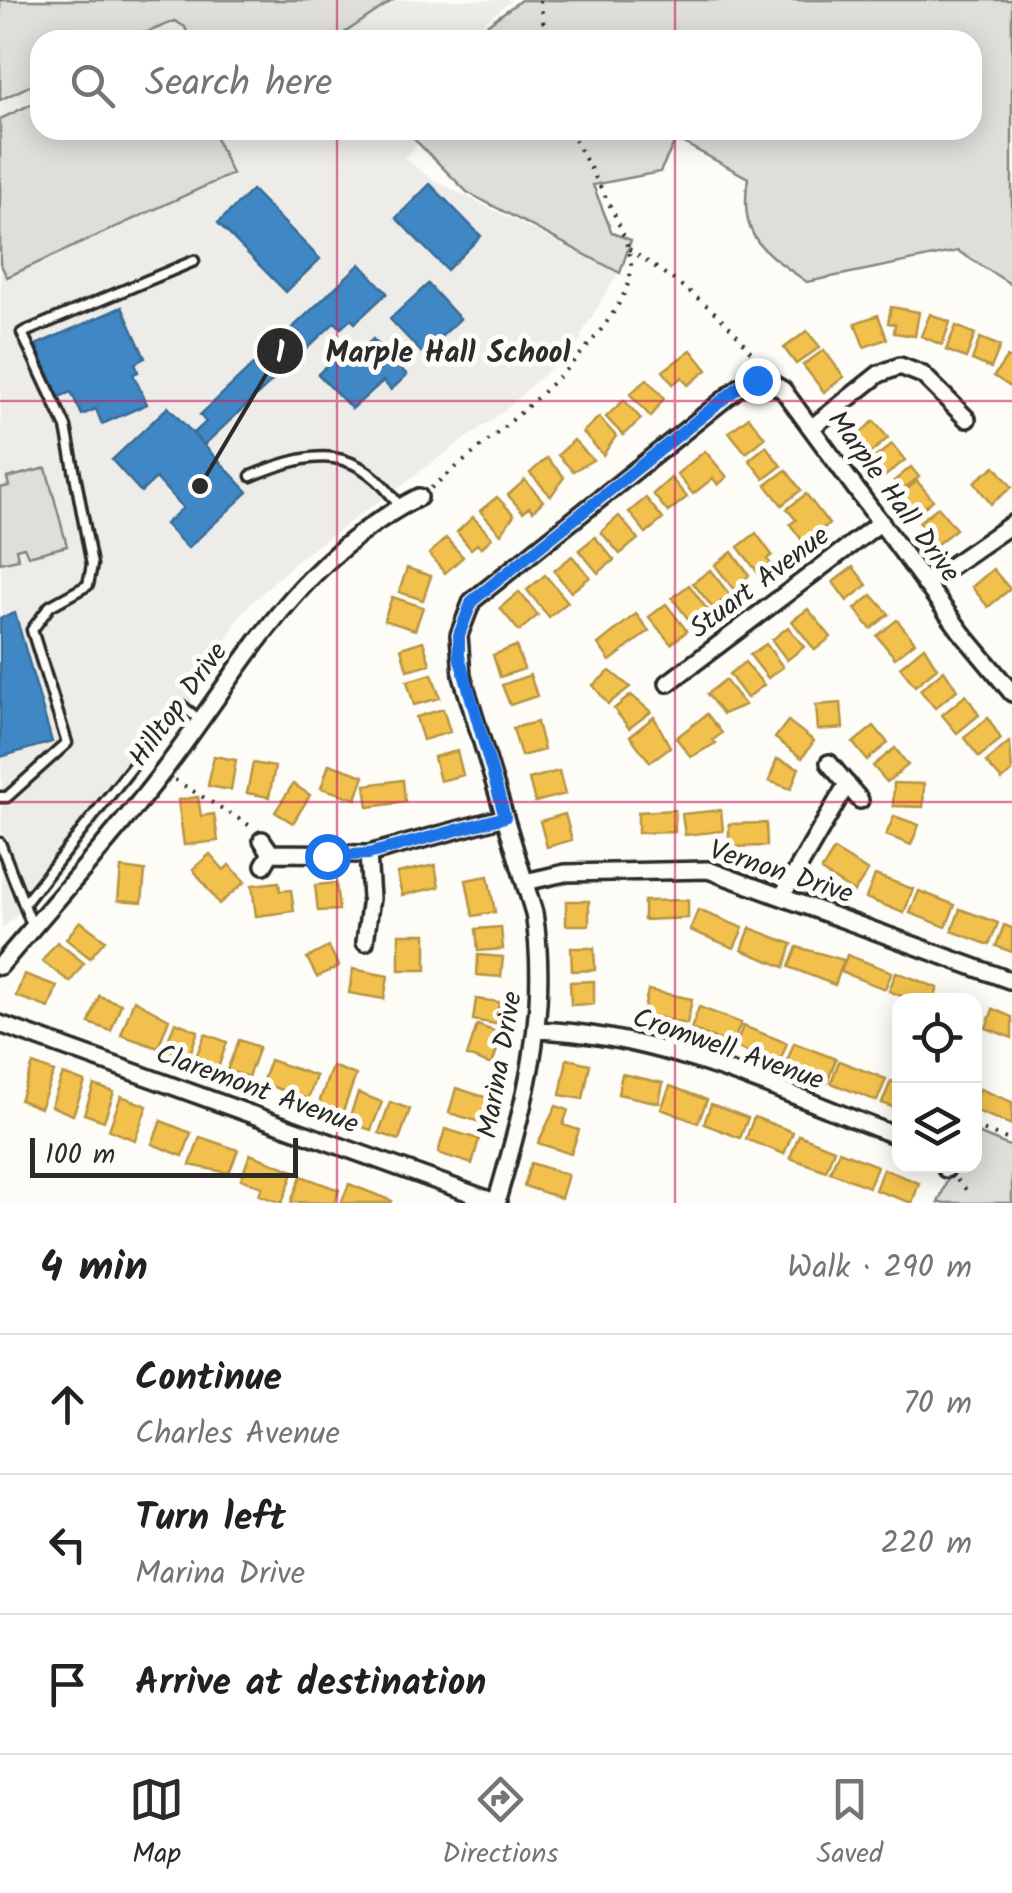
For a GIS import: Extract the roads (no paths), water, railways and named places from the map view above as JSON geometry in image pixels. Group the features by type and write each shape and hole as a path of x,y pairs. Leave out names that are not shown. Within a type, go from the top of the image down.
{"street":[{"path":"811,428 879,374 900,366 923,375 958,418"},
{"name":"Marple Hall Drive","path":"768,381 782,390 925,584 1012,693"},
{"name":"Marina Drive","path":"497,1203 520,1118 536,1030 539,944 526,882 459,656 459,635 472,601 740,386 768,381"},
{"name":"Hilltop Drive","path":"0,966 162,773 273,616 307,577 400,507 419,498"},
{"name":"Stuart Avenue","path":"668,683 881,522"},
{"path":"925,584 1012,524"},
{"path":"830,763 860,800"},
{"path":"782,896 848,784"},
{"path":"266,853 368,854 505,817"},
{"path":"365,942 371,898 368,854"},
{"name":"Vernon Drive","path":"526,882 565,873 687,868 726,875 1012,981"},
{"name":"Claremont Avenue","path":"0,1024 497,1203"},
{"name":"Cromwell Avenue","path":"536,1030 592,1033 656,1048 892,1133"}],"lane":[{"path":"0,797 7,797 67,744 32,630 42,613 82,591 92,576 70,440 22,332 194,260"},
{"path":"251,476 278,465 346,459 378,476 400,507"},
{"path":"24,904 180,705 201,721"},
{"path":"0,843 32,925"}],"place":[{"name":"Marple Hall School","path":"200,486"}]}
